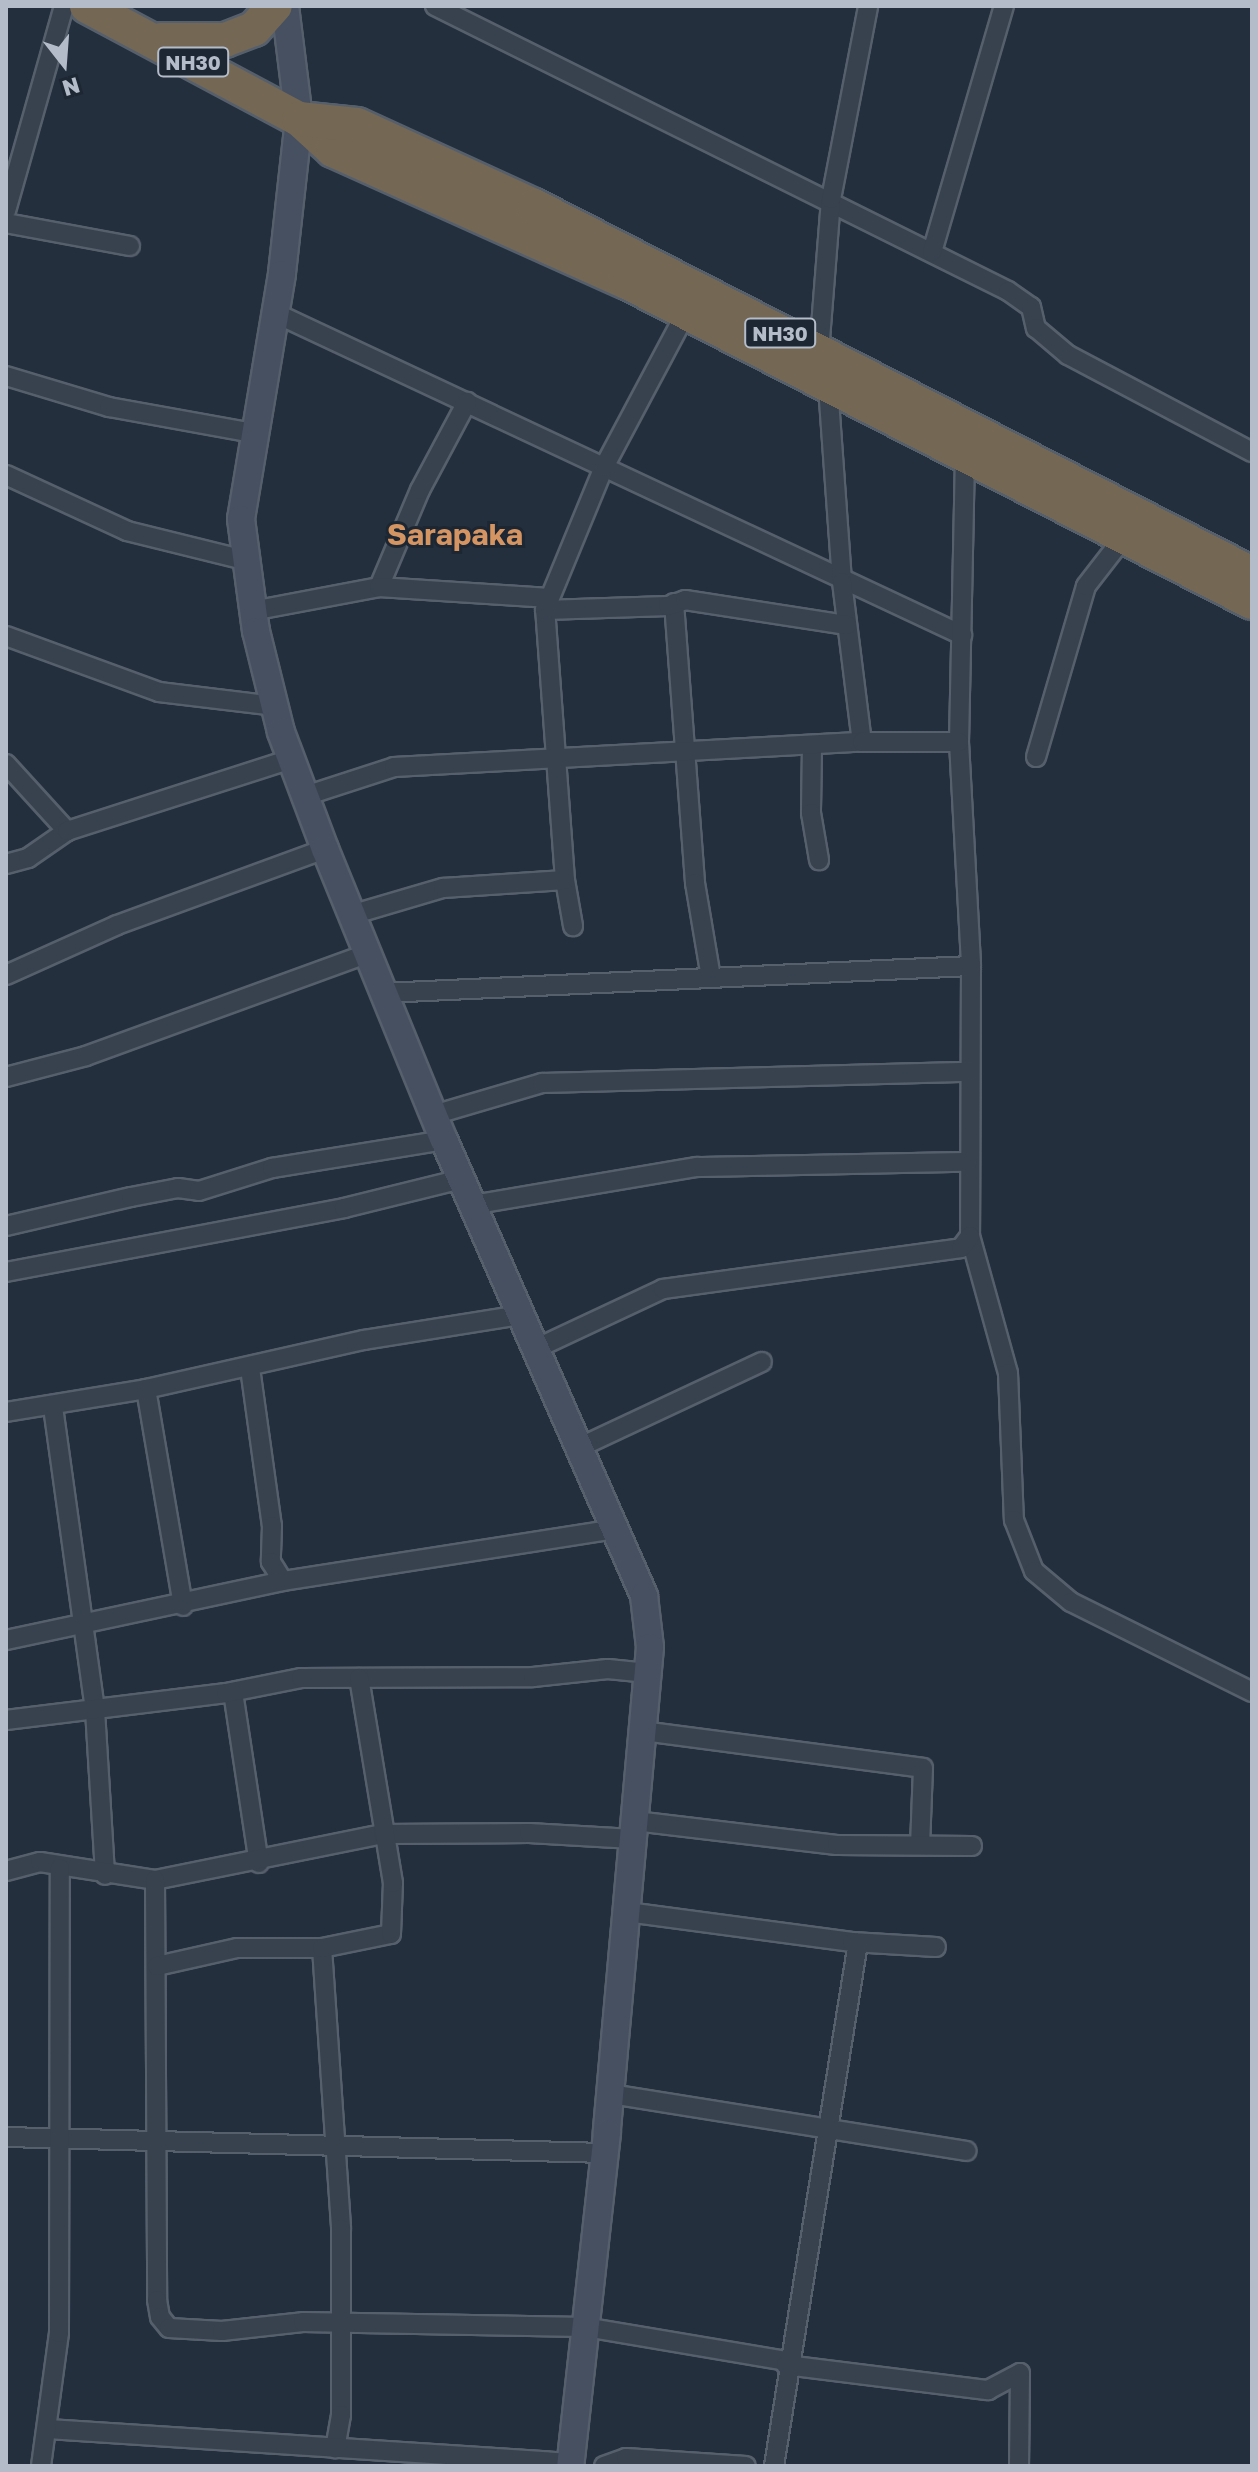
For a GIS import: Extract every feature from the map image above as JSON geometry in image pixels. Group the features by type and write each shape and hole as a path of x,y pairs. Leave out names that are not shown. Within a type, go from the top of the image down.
{"highway":[{"name":"NH30","path":"87,6 299,119 357,125 534,206 1252,574"},
{"path":"149,39 225,40 254,29 275,6"},
{"path":"299,119 333,150 686,313 1252,602"}],"main road":[{"path":"285,6 299,119 275,313 241,519 252,611 274,706 291,759 351,915 433,1115 644,1596 648,1673 611,2094 570,2465"}],"street":[{"path":"6,211 64,6"},
{"path":"435,6 472,14 1021,299 1031,307 1036,328 1068,355 1252,452"},
{"path":"819,352 831,199 868,6"},
{"path":"932,252 1004,6"},
{"path":"6,138 25,146"},
{"path":"6,223 130,246"},
{"path":"275,313 842,582 962,635"},
{"path":"573,926 552,759 548,604 604,467 686,313"},
{"path":"6,376 109,407 254,433"},
{"path":"828,386 842,582 862,742"},
{"path":"379,587 420,490 467,402"},
{"path":"965,456 959,742 971,966 970,1236 1008,1373 1014,1520 1034,1571 1071,1602 1252,1692"},
{"path":"6,475 127,531 244,560"},
{"path":"1036,757 1086,586 1124,537"},
{"path":"252,611 379,587 548,604 674,603 752,607 769,615 847,625"},
{"path":"674,603 695,883 711,978"},
{"path":"6,636 159,692 274,706"},
{"path":"305,796 394,767 862,742 959,742"},
{"path":"812,747 811,813 819,860"},
{"path":"6,864 28,858 67,831 291,759"},
{"path":"6,764 67,831"},
{"path":"6,975 117,925 325,849"},
{"path":"351,915 443,888 565,880"},
{"path":"6,1077 86,1056 367,954"},
{"path":"383,993 971,966"},
{"path":"433,1115 542,1083 970,1072"},
{"path":"6,1226 178,1188 199,1191 272,1168 444,1140"},
{"path":"472,1205 697,1167 968,1162"},
{"path":"6,1272 344,1208 461,1179"},
{"path":"535,1349 663,1289 961,1248 970,1236"},
{"path":"6,1412 53,1407 146,1389 364,1340 520,1315"},
{"path":"578,1448 762,1362"},
{"path":"250,1368 272,1526 271,1562 283,1581"},
{"path":"146,1389 183,1606"},
{"path":"53,1407 86,1624 95,1710 105,1875"},
{"path":"6,1640 183,1606 283,1581 614,1529"},
{"path":"6,1720 32,1713 95,1710 233,1692 301,1678 533,1677 608,1669 648,1673"},
{"path":"157,1966 237,1948 322,1948 391,1934 393,1883 359,1678"},
{"path":"233,1692 259,1863"},
{"path":"643,1731 923,1768 920,1845"},
{"path":"6,1871 26,1862 155,1880 259,1863 383,1834 634,1830 837,1845 972,1846"},
{"path":"41,2466 59,2333 60,1868"},
{"path":"155,1880 159,2140 157,2300 160,2317 169,2328 222,2331 341,2322 585,2327 787,2363 988,2390 1020,2373 1019,2466"},
{"path":"627,1912 858,1943 936,1947"},
{"path":"774,2466 787,2363 858,1943"},
{"path":"322,1948 341,2322 341,2415 335,2448"},
{"path":"611,2094 825,2131 966,2151"},
{"path":"6,2137 605,2153"},
{"path":"48,2429 335,2448 428,2460 570,2465"},
{"path":"604,2466 626,2458 746,2466"}],"district":[{"name":"Sarapaka","path":"455,534"}]}
